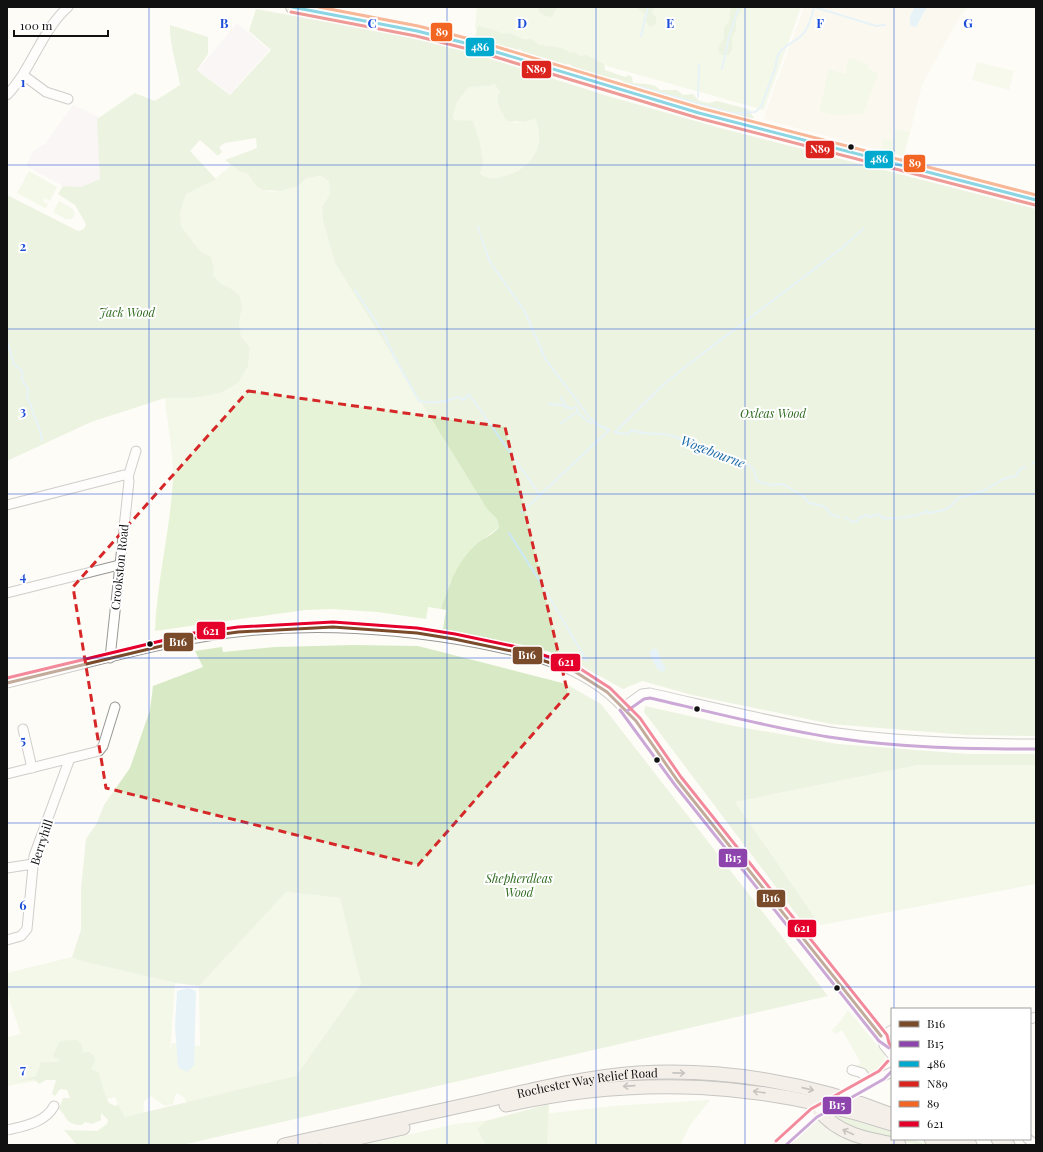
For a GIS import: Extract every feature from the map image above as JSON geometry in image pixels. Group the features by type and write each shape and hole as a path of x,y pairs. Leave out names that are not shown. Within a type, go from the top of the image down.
{"highway":[{"name":"Rochester Way Relief Road","path":"284,1145 560,1083 640,1073 694,1073 767,1080 830,1094 891,1115"},
{"name":"Rochester Way Relief Road","path":"327,1145 538,1098 598,1089 635,1086 719,1088 775,1094 841,1108 891,1124"},
{"path":"820,1109 832,1123 853,1134 899,1145"},
{"path":"942,1140 970,1145"}],"main road":[{"path":"292,7 417,31 473,45 699,113 1036,200"}],"street":[{"path":"7,95 23,75 51,27 68,7"},
{"path":"23,75 46,92 68,99"},
{"name":"Crookston Road","path":"110,658 129,481 128,477 136,451"},
{"path":"7,505 124,475 128,477"},
{"path":"7,593 119,565"},
{"path":"7,683 195,638 238,632 333,627 417,633 490,646 547,661 574,671 590,680 624,707 636,721 677,780 870,1024 882,1037 891,1043"},
{"path":"624,707 642,694 650,693 741,716 836,733 895,740 950,743 1036,744"},
{"path":"7,774 101,749 115,707"},
{"path":"22,729 32,768"},
{"name":"Berryhill","path":"7,940 21,936 27,929 33,864 70,758"},
{"path":"7,868 33,864"},
{"path":"882,1037 891,1031"},
{"path":"882,1037 884,1045 891,1054"},
{"path":"882,1075 891,1065"},
{"path":"852,1070 862,1073 869,1082"},
{"path":"779,1145 805,1120 820,1109 882,1075 891,1072"},
{"path":"7,1130 38,1121 48,1114 54,1106"}],"highlighted area":[{"path":"248,391 505,427 568,694 418,865 106,788 73,587"}],"shaded area":[{"path":"804,7 967,7 955,25 922,85 904,157 763,119"},
{"path":"237,23 269,50 230,94 198,70"},
{"path":"73,105 103,119 100,179 81,187 63,186 26,166 34,150 45,144"}],"green space":[{"path":"477,7 801,7 764,110 475,29"},
{"path":"538,7 557,7 552,17 545,16 540,12"},
{"path":"637,7 654,7 652,12 656,18 656,24 650,27 643,19 645,15"},
{"path":"733,7 742,7 736,20 736,30 732,37 732,50 729,55 722,55 718,50 724,39 724,27 729,22 730,10"},
{"name":"Oxleas Wood","path":"256,9 395,33 475,54 608,96 720,128 1036,209 1036,736 966,735 831,724 692,695 642,681 623,689 569,659 547,651 443,629 446,610 441,609 455,572 465,556 479,542 495,532 499,527 497,519 487,509 335,263 323,221 322,207 330,194 329,181 321,176 307,178 298,186 280,191 263,190 256,186 248,174 239,171 225,160 257,148 256,138 225,143 219,147 222,152 218,156 200,140 190,151 216,179 186,194 180,213 181,226 200,251 210,256 214,266 213,275 220,283 239,295 242,307 239,322 241,336 250,348 248,366 238,383 220,393 193,398 165,398 91,422 7,461 7,195 78,231 84,229 86,224 75,205 58,194 63,186 81,187 100,179 97,119 135,93 155,101 180,85 172,47 170,25 208,37 208,54 197,70 230,95 271,50 249,31","holes":["494,83 500,92 498,96 498,103 507,121 525,122 535,118 539,137 538,146 529,162 514,173 493,178 480,174 483,162 480,143 473,121 455,120 453,117 457,102 469,87 490,86"]},
{"path":"479,26 502,34 508,33 523,39 532,39 540,45 559,47 570,53 574,52 580,56 586,55 604,64 605,70 625,77 629,75 632,77 633,83 652,85 660,90 677,90 683,95 693,94 699,101 709,103 717,101 748,109 754,118 750,120 629,86 621,80 613,78 608,80 578,71 573,69 570,64 560,65 525,54 520,49 513,51 479,40 475,37"},
{"path":"849,58 868,64 867,68 878,73 863,114 835,115 819,111 829,69 845,74"},
{"path":"977,62 1014,71 1009,90 972,80"},
{"path":"494,82 514,123 525,122 535,117 539,137 538,146 534,154 529,162 522,168 514,173 489,178 480,174 483,162 480,143 453,117 457,102 469,87 490,86"},
{"path":"895,129 910,132 903,156 881,150 884,139 892,140"},
{"path":"231,166 248,174 256,186 263,190 272,192 298,186 307,178 321,176 329,181 330,194 322,207 323,221 335,263 487,509 497,519 499,527 480,542 450,582 441,609 428,607 426,619 377,612 332,609 305,610 155,631 158,593 173,480 165,398 193,398 248,366 250,348 241,336 239,322 242,307 230,288 220,283 213,275 214,266 210,256 200,251 181,226 180,213 186,194 216,178"},
{"path":"29,171 57,187 50,201 44,198 43,201 48,204 45,208 17,193"},
{"path":"59,201 73,209 75,215 72,219 66,219 53,212"},
{"name":"Shepherdleas Wood","path":"354,645 418,646 566,684 601,704 828,996 182,1145 77,1145 64,1130 97,1131 107,1124 108,1120 101,1113 101,1120 92,1124 85,1122 82,1125 77,1125 70,1122 59,1109 63,1098 70,1098 67,1090 60,1089 55,1096 52,1094 56,1080 46,1080 39,1084 34,1079 15,1082 36,1076 41,1062 58,1062 60,1059 54,1058 53,1055 60,1041 77,1040 82,1046 83,1053 89,1052 94,1056 95,1061 91,1069 99,1073 104,1092 109,1103 116,1106 118,1104 125,1117 296,1076 361,984 340,898 286,892 199,986 175,983 78,960 72,957 81,930 81,889 86,839 97,823 104,805 130,768 150,710 153,686 203,667 195,651 222,647 223,652 275,647"},
{"path":"645,706 734,726 838,744 968,754 1036,754 1036,765 918,765 735,802 817,920 806,927 644,712"},
{"path":"918,765 1036,765 1036,884 821,925 735,802"},
{"path":"285,892 340,898 361,984 296,1076 187,1106 184,1098 176,1093 173,1104 165,1106 151,1096 144,1101 143,1116 124,1117 115,1097 103,1100 56,1054 61,1064 41,1080 7,1086 7,1037 21,1034 7,993 7,973 72,957 78,960 175,983 170,1052 172,1043 200,1046 199,986"},
{"path":"848,1010 885,1055 884,1065 870,1073 854,1067 861,1063 842,1030 835,1034 832,1030 840,1022"},
{"path":"710,1100 691,1124 680,1145 364,1145 455,1124 614,1106"},
{"path":"549,1104 547,1145 486,1145 477,1129 486,1121"},
{"path":"830,1113 891,1132 891,1139 857,1132 825,1115"},
{"path":"818,1121 869,1145 786,1145 812,1122"},
{"path":"895,1140 914,1140 929,1145 919,1145"}],"water":[{"path":"915,7 927,7 916,27 911,26 910,21 911,14"},
{"path":"653,649 657,649 660,659 666,668 664,672 658,670 649,653"},
{"path":"188,988 196,991 194,1065 187,1072 178,1067 175,1026 177,991"}],"waterway":[{"path":"641,36 648,7"},
{"path":"722,69 729,36 739,7"},
{"path":"630,84 731,113 755,112 761,107 781,50 803,34 810,21 814,7 876,26 885,25"},
{"path":"698,97 699,64"},
{"name":"Wogebourne","path":"478,227 480,233"},
{"path":"615,432 663,385 842,248 863,229"},
{"name":"Wogebourne","path":"481,237 490,262 524,310 546,360 590,418 598,425 610,430"},
{"path":"355,290 384,334 394,356 419,401 439,402 458,397 464,400 469,394 540,495"},
{"path":"7,341 14,364 22,371 22,380 28,389 27,399 40,428 42,441"},
{"path":"561,397 567,408"},
{"path":"548,404 562,405 572,409 575,407 578,409 577,412 585,419 591,423 593,421"},
{"path":"561,423 577,412"},
{"path":"522,512 609,430"},
{"name":"Wogebourne","path":"616,433 628,434 632,430 646,433 666,434 679,438 685,443 694,442 699,447 722,455 734,462 749,465 753,468 757,481 770,485 783,484 803,496 809,503 824,506 830,514 839,517"},
{"name":"Wogebourne","path":"1032,464 1036,461"},
{"name":"Wogebourne","path":"845,517 853,522 858,521 859,518 866,515 869,517 879,514 882,518 898,518 918,515 926,511 930,513 947,509 959,498 985,490 1003,479 1016,476 1020,469 1025,467"},
{"path":"509,533 587,661"}],"transit line":[{"name":"486","path":"292,7 417,31 473,45 699,113 1036,200"},
{"name":"89","path":"319,7 418,26 474,40 700,108 1036,195"},
{"name":"N89","path":"291,12 416,36 472,50 698,118 1035,205"},
{"name":"621","path":"7,678 194,633 238,627 333,622 417,628 455,634 522,648 576,666 610,688 640,718 681,777 887,1035 891,1046"},
{"name":"B16","path":"7,683 195,638 238,632 333,627 417,633 454,639 521,653 574,671 607,692 636,721 677,780 881,1036"},
{"name":"B15","path":"627,711 644,699 650,698 743,720 836,738 886,744 936,747 1036,749"},
{"name":"B15","path":"620,710 675,785 879,1041 889,1048"},
{"name":"621","path":"776,1141 811,1109 879,1071 888,1061"},
{"name":"B15","path":"786,1145 817,1117 884,1079 891,1072"}],"park label":[{"name":"Jack Wood","path":"127,312"}]}
